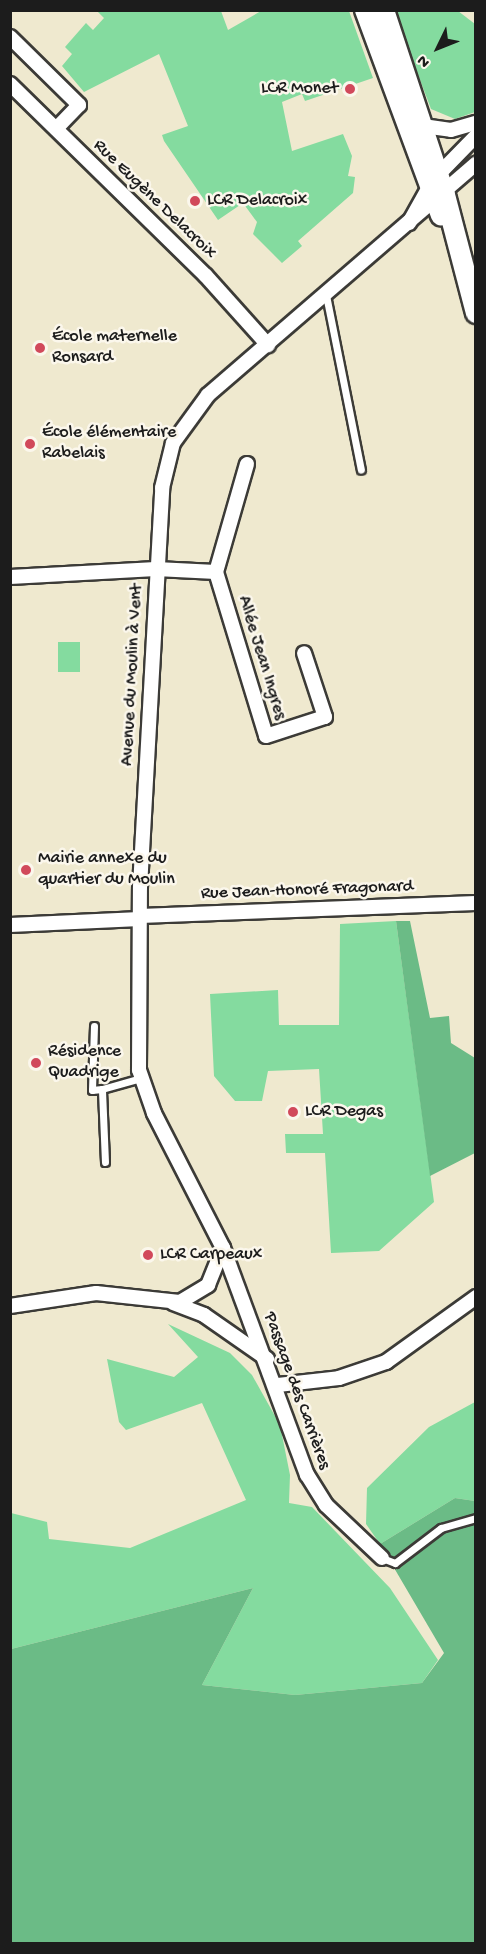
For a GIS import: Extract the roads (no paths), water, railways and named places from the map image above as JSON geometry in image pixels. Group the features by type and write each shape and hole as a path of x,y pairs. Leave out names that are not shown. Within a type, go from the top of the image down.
{"main road":[{"path":"365,10 436,190 476,313"},
{"path":"384,10 423,126 436,190"}],"street":[{"path":"10,37 79,105 56,129"},
{"name":"Rue Eugène Delacroix","path":"10,84 206,276 268,345"},
{"path":"423,126 452,130 476,123"},
{"path":"436,190 476,136"},
{"path":"436,190 476,164"},
{"name":"Avenue du Moulin à Vent","path":"223,1248 141,1078 136,1039 156,569 162,488 173,443 204,399 406,227 436,190"},
{"path":"10,577 156,569 216,572 247,464"},
{"name":"Allée Jean Ingres","path":"216,572 266,736 326,717 304,653"},
{"name":"Rue Jean-Honoré Fragonard","path":"10,925 476,903"},
{"path":"171,1303 208,1285 223,1248"},
{"name":"Passage des Carrières","path":"223,1248 278,1384 312,1486 382,1558"},
{"path":"10,1306 96,1293 171,1303 198,1312 268,1360"},
{"path":"278,1384 339,1378 386,1362 476,1297"}],"lane":[{"path":"326,295 361,470"},
{"path":"94,1026 92,1090 141,1078"},
{"path":"102,1089 105,1162"},
{"path":"382,1558 395,1563 441,1528 476,1518"}],"place":[{"name":"LCR Monet","path":"350,89"},
{"name":"LCR Delacroix","path":"195,201"},
{"name":"École maternelle Ronsard","path":"40,348"},
{"name":"École élémentaire Rabelais","path":"30,444"},
{"name":"Mairie annexe du quartier du Moulin","path":"26,870"},
{"name":"Résidence Quadrige","path":"36,1063"},
{"name":"LCR Degas","path":"293,1112"},
{"name":"LCR Carpeaux","path":"148,1255"}]}
